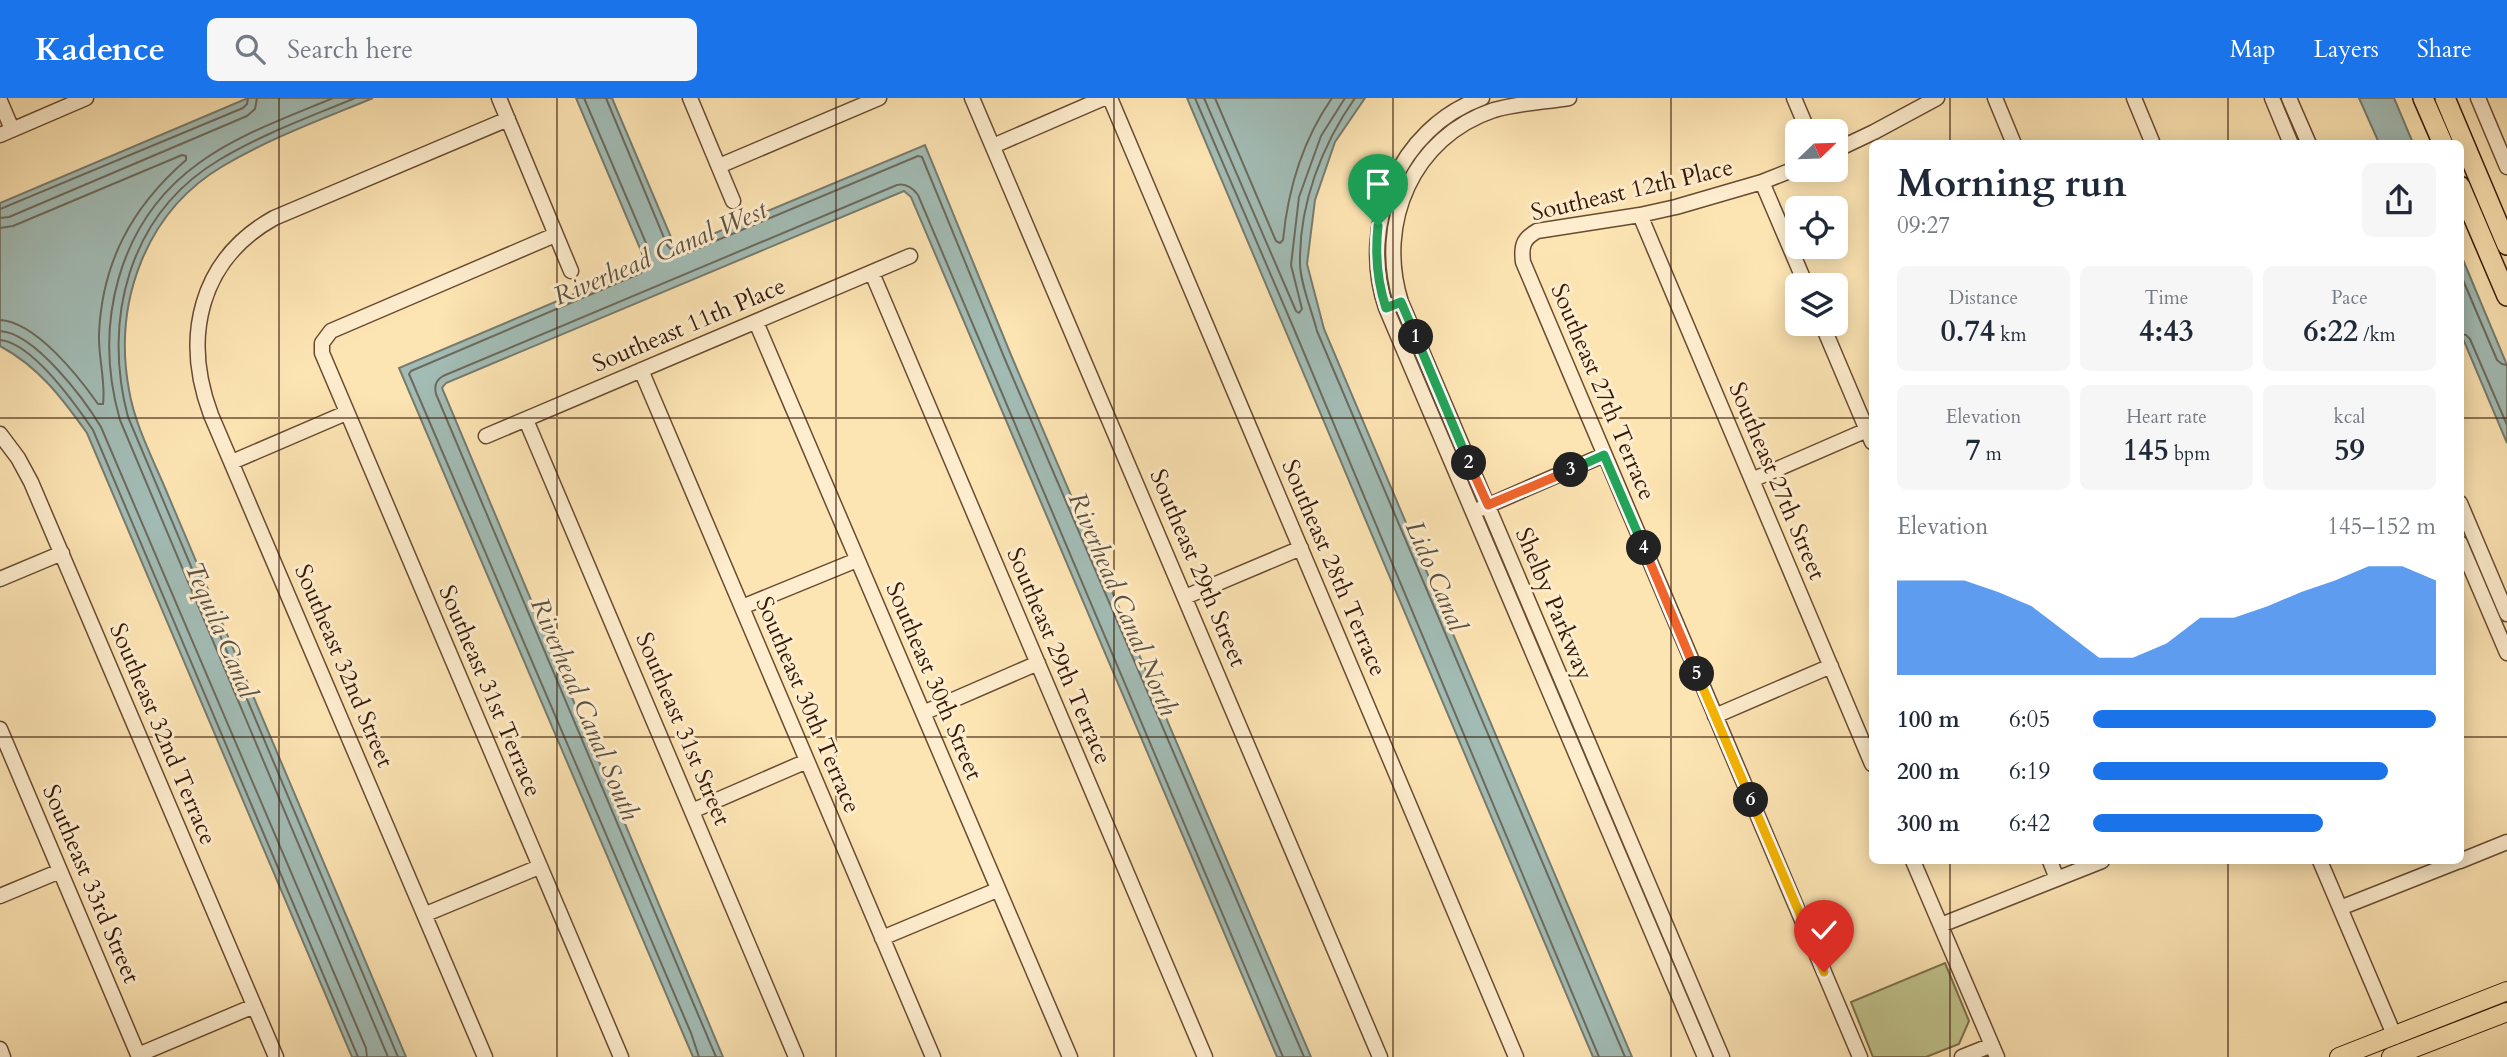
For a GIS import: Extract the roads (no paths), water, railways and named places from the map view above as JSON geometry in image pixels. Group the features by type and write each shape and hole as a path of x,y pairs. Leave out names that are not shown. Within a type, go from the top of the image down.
{"highway":[{"path":"2423,98 2441,140"},
{"path":"2445,98 2463,140"},
{"path":"2464,143 2507,245"},
{"path":"2464,195 2507,296"}],"main road":[{"path":"2339,1057 2507,991"},
{"path":"2391,1057 2507,1012"}],"street":[{"path":"0,101 6,132 86,98"},
{"path":"499,98 571,271"},
{"path":"690,98 733,201"},
{"path":"719,166 878,98"},
{"name":"Southeast 29th Street","path":"972,98 1380,1057"},
{"path":"993,146 1104,98"},
{"name":"Southeast 28th Terrace","path":"1110,98 1516,1057"},
{"name":"Shelby Parkway","path":"1482,98 1445,118 1426,133 1404,160 1388,192 1381,215 1376,248 1379,284 1386,308 1705,1057"},
{"name":"Shelby Parkway","path":"1569,98 1520,104 1480,116 1446,137 1422,162 1405,191 1395,225 1393,265 1401,302 1722,1057"},
{"path":"1794,98 1803,119"},
{"path":"1877,138 1937,98"},
{"path":"1994,98 2012,140"},
{"path":"2134,98 2151,140"},
{"path":"2272,98 2289,140"},
{"path":"2289,98 2307,140"},
{"path":"2478,98 2507,167"},
{"name":"Southeast 32nd Street","path":"485,1057 206,402 197,363 197,338 200,313 220,266 234,248 263,224 508,119"},
{"path":"1848,146 1869,140"},
{"name":"Southeast 12th Place","path":"1521,247 1527,237 1537,231 1640,215 1762,182 1785,173"},
{"path":"1762,182 1801,273"},
{"name":"Southeast 27th Street","path":"1640,215 1869,757"},
{"name":"Southeast 31st Terrace","path":"555,234 331,331 322,343 321,353 621,1057"},
{"name":"Southeast 27th Terrace","path":"1521,247 1523,262 1860,1057"},
{"name":"Southeast 11th Place","path":"486,436 910,256"},
{"name":"Southeast 29th Terrace","path":"872,272 1205,1057"},
{"path":"1386,308 1401,302"},
{"name":"Southeast 30th Street","path":"756,322 1070,1057"},
{"path":"1827,336 1869,434"},
{"name":"Southeast 30th Terrace","path":"641,370 933,1057"},
{"path":"232,462 346,413"},
{"name":"Southeast 31st Street","path":"526,419 796,1057"},
{"name":"Southeast 32nd Terrace","path":"0,434 18,458 31,482 276,1057"},
{"path":"1752,480 1869,436"},
{"path":"1473,511 1604,455"},
{"path":"2464,515 2507,614"},
{"path":"1185,597 1301,548"},
{"path":"2464,552 2507,653"},
{"path":"0,579 62,553"},
{"path":"742,607 857,560"},
{"path":"923,713 1038,663"},
{"path":"1715,716 1831,666"},
{"name":"Southeast 33rd Street","path":"0,729 139,1056"},
{"path":"692,811 807,761"},
{"path":"2464,859 2507,842"},
{"path":"1914,864 1994,1051 1962,1057"},
{"path":"2051,864 2057,879"},
{"path":"1941,925 2094,864"},
{"path":"2321,864 2395,1037"},
{"path":"2340,908 2450,864"},
{"path":"426,914 539,867"},
{"path":"0,897 60,871"},
{"path":"882,938 997,890"},
{"path":"139,1056 254,1006"},
{"path":"0,1049 3,1057"}],"water":[{"name":"Tequila Canal","path":"248,98 373,98 297,129 241,156 196,185 173,208 155,234 131,293 125,357 129,390 146,443 406,1057 352,1057 87,433 38,374 0,346 0,203"},
{"name":"Riverhead Canal West","path":"576,98 612,98 673,242 682,247 925,145 1011,355 1311,1057 1277,1057 911,197 904,191 446,383 442,388 723,1057 693,1057 399,368 642,263 642,253"},
{"path":"1187,98 1365,98 1335,142 1315,200 1307,264 1324,329 1632,1057 1593,1057"},
{"path":"2359,98 2394,98 2412,140 2378,140"},
{"path":"2464,262 2507,365 2507,443 2464,341"}],"water label":[{"name":"Lido Canal","path":"1436,576"},
{"name":"Riverhead Canal North","path":"1123,604"},
{"name":"Riverhead Canal South","path":"585,709"}]}
